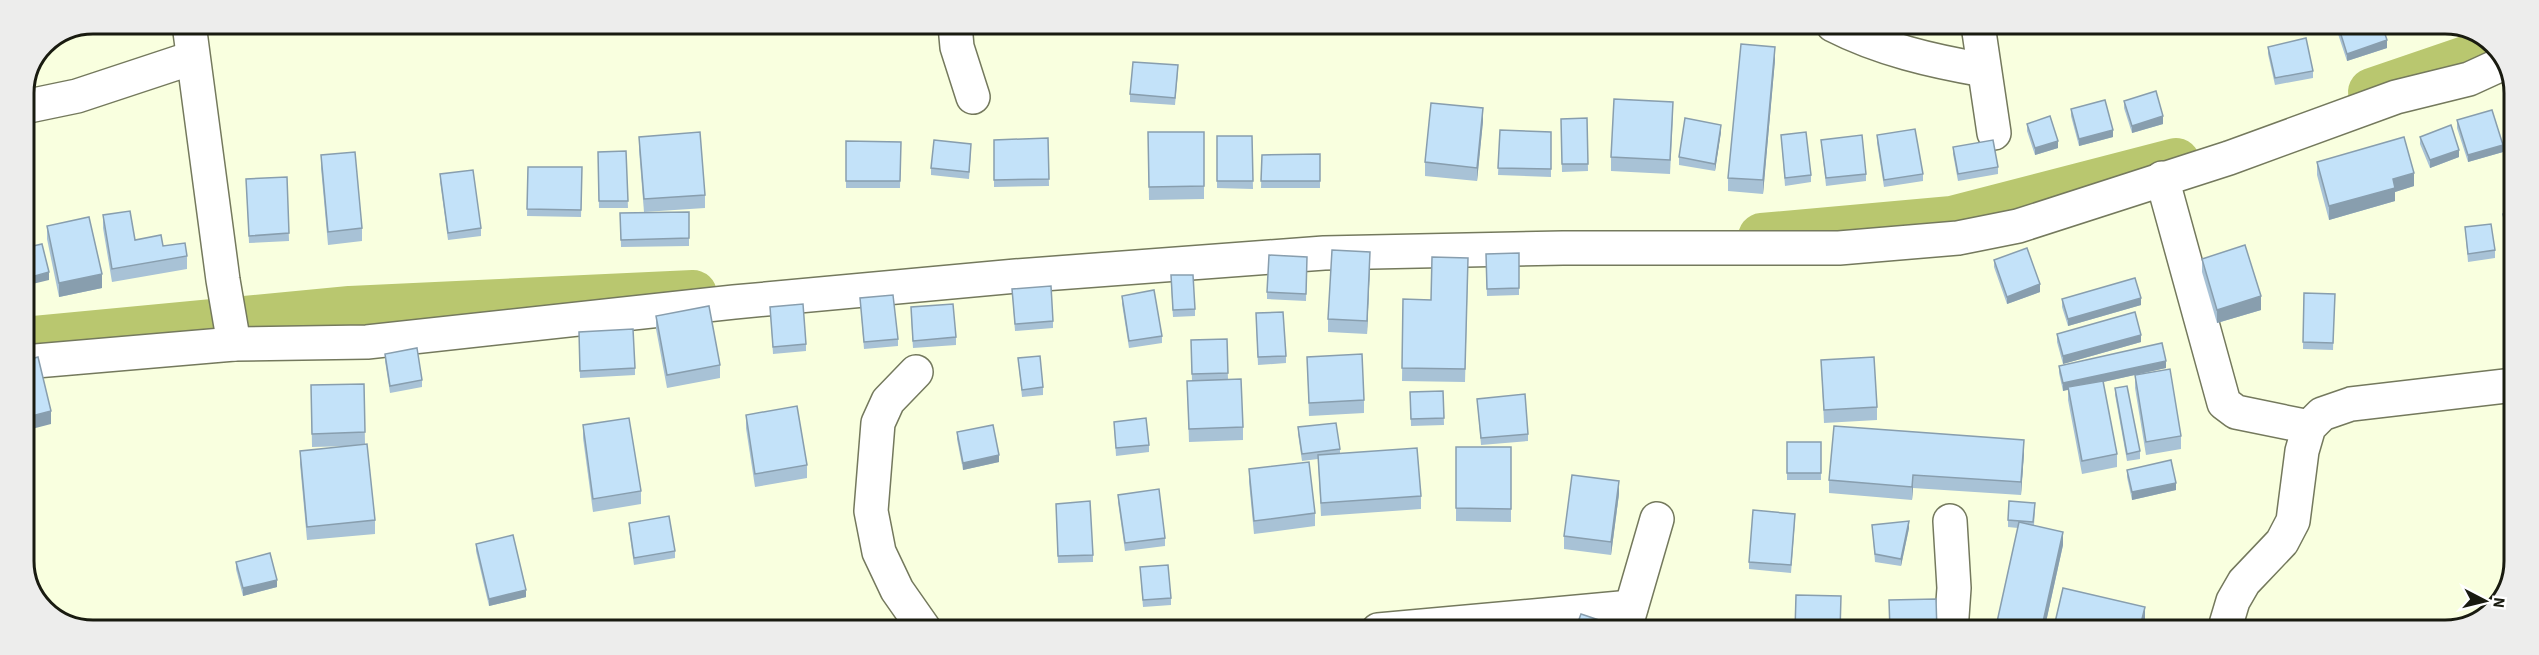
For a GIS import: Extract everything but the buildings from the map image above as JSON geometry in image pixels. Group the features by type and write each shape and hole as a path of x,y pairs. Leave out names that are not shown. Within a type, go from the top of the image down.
{"street":[{"path":"190,34 223,280 234,344"},
{"path":"956,34 957,47 973,97"},
{"path":"1851,34 1930,61 1984,70"},
{"path":"1979,34 1994,133"},
{"path":"34,104 77,96 192,58"},
{"path":"35,361 234,344 367,342 734,302 1016,276 1324,253 1563,248 1839,248 1958,238 2018,226 2240,154 2396,97 2469,79 2498,66"},
{"path":"2162,178 2224,403 2236,412 2309,427"},
{"path":"916,372 888,401 878,423 871,511 879,552 897,590 918,620"},
{"path":"2227,620 2233,601 2244,582 2282,542 2293,521 2302,451 2309,427 2322,414 2351,404 2504,387"},
{"path":"1605,620 1628,619 1657,519"},
{"path":"1950,521 1954,588 1952,620"}],"waterway":[{"path":"2372,92 2488,52"},
{"path":"1762,237 1952,220 2176,162"},
{"path":"35,340 350,310 693,294"}]}
